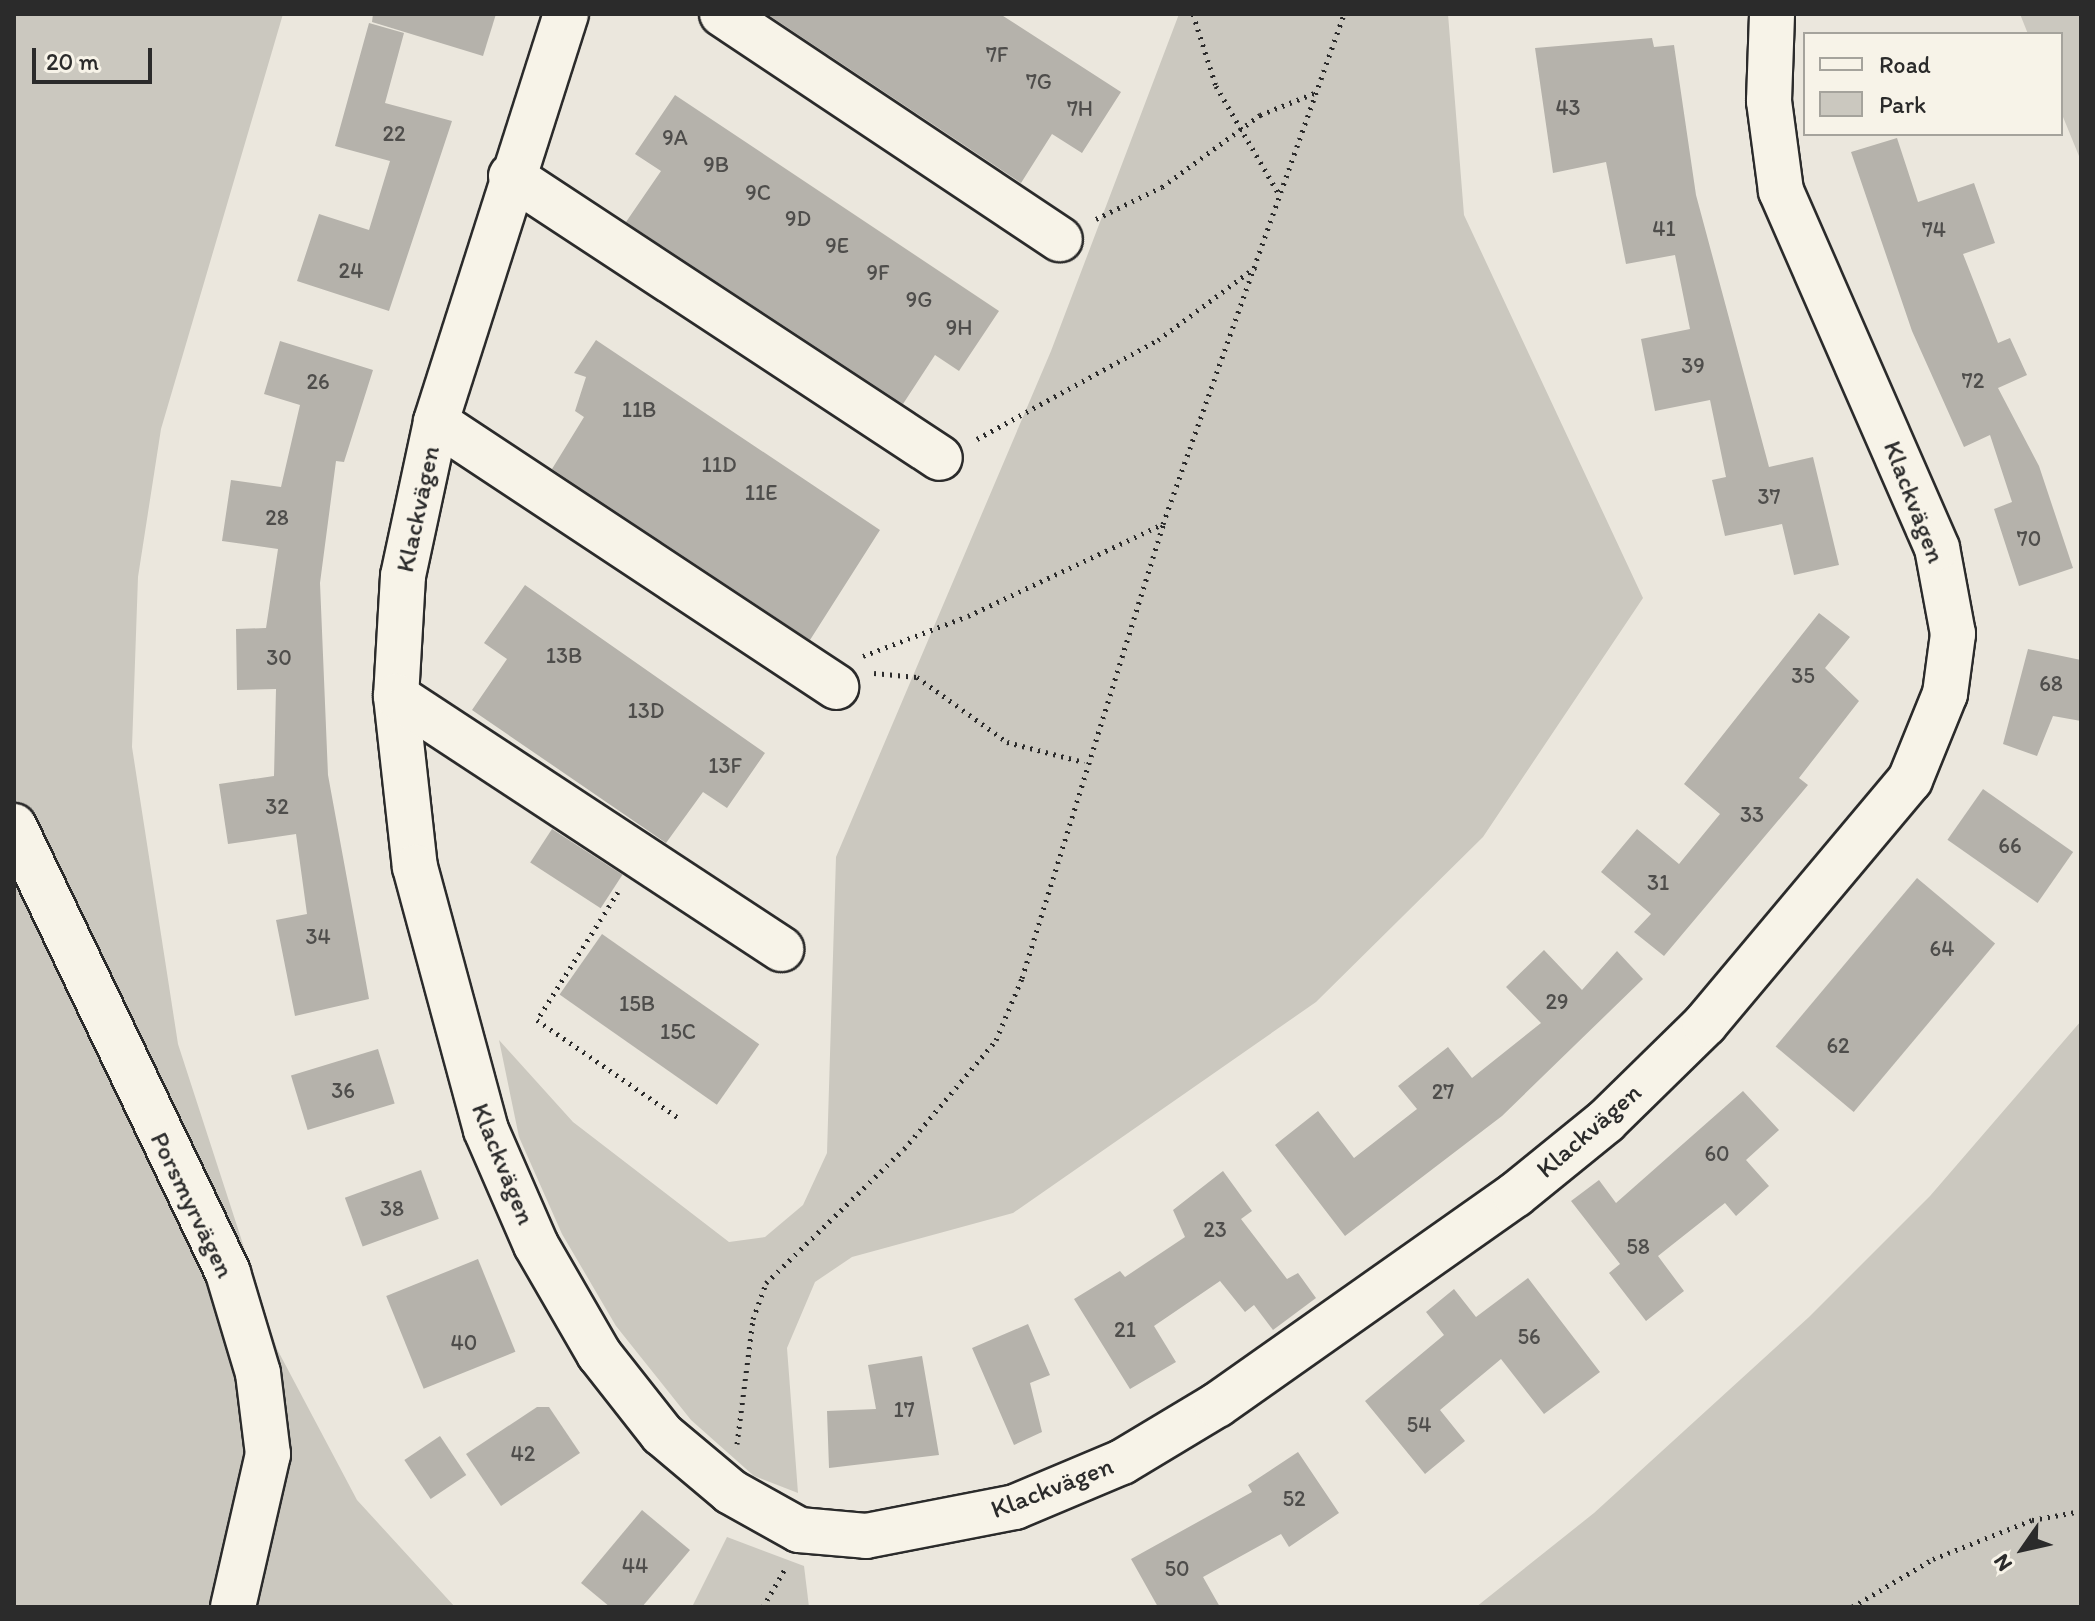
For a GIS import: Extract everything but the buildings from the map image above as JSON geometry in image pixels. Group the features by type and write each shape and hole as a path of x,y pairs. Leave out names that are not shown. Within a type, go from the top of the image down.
{"street":[{"name":"Klackvägen","path":"566,14 511,176 436,422 403,576 396,696 415,867 486,1130 536,1245 599,1354 662,1434 731,1492 799,1530 866,1536 938,1526 1015,1507 1122,1462 1217,1405 1515,1195 1606,1121 1705,1024 1910,780 1945,694 1953,634 1937,548 1781,191 1769,101 1772,14"},
{"path":"722,14 1060,239"},
{"path":"511,176 940,458"},
{"path":"436,422 836,687"},
{"path":"396,696 644,855 781,949"},
{"name":"Porsmyrvägen","path":"14,826 228,1273 258,1373 268,1454 233,1607"}],"path":[{"path":"1193,14 1216,86 1280,197"},
{"path":"731,1492 753,1319 766,1283 904,1149 996,1040 1022,978 1084,762 1163,524 1258,265 1344,14"},
{"path":"1060,239 1162,187 1240,128 1317,92"},
{"path":"940,458 1158,340 1258,265"},
{"path":"836,687 866,652 968,616 1163,524"},
{"path":"836,687 874,673 917,677 1007,742 1084,762"},
{"path":"644,855 537,1020 680,1119"},
{"path":"1852,1607 1933,1559 2032,1520 2081,1511"}],"green space":[{"path":"14,14 283,14 161,429 138,577 132,747 178,1044 277,1349 357,1500 455,1607 14,1607"},
{"path":"1179,14 1448,14 1464,215 1643,598 1483,837 1316,1002 1013,1213 852,1257 815,1282 787,1348 798,1493 754,1476 691,1420 616,1326 562,1234 519,1137 499,1040 573,1122 729,1242 765,1237 803,1205 827,1153 836,857 1051,351"},
{"path":"2020,14 2081,14 2081,161 2063,117 2063,32 2027,32"},
{"path":"2081,1021 2081,1607 1476,1607 1594,1513 1809,1317 1930,1196"},
{"path":"727,1537 804,1566 809,1607 692,1607"}]}
